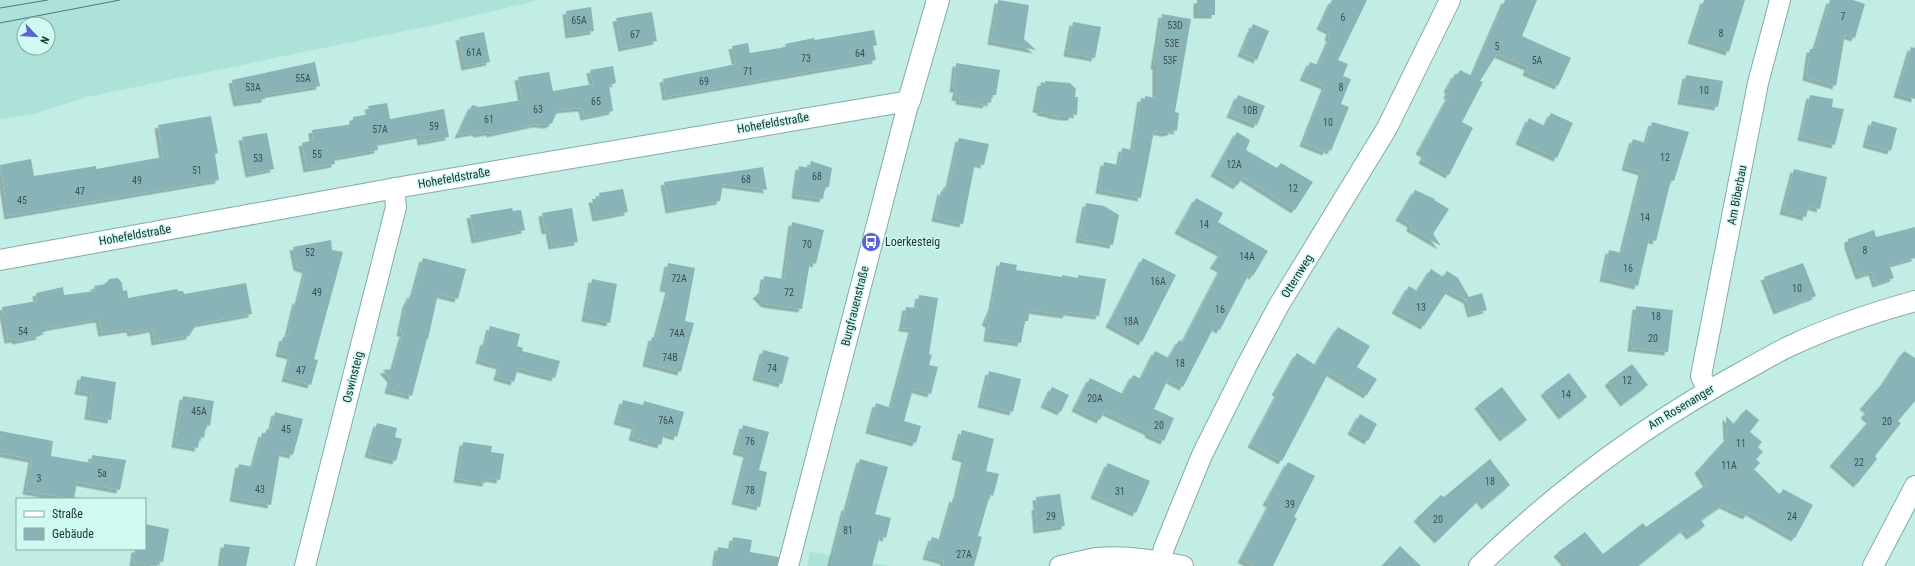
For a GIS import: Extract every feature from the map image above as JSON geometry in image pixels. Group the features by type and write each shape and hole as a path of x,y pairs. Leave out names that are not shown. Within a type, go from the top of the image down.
{"street":[{"name":"Burgfrauenstraße","path":"788,566 909,101 938,0"},
{"name":"Otternweg","path":"1161,561 1164,548 1202,455 1247,365 1279,305 1387,128 1450,0"},
{"name":"Am Biberbau","path":"1708,390 1701,376 1758,83 1780,0"},
{"name":"Hohefeldstraße","path":"0,260 394,188 909,101"},
{"name":"Oswinsteig","path":"305,566 396,207 394,188"},
{"name":"Am Rosenanger","path":"1479,566 1524,523 1582,476 1645,429 1708,390 1790,346 1866,315 1915,301"},
{"path":"1873,566 1915,486"},
{"path":"1060,566 1097,558 1131,558 1161,561 1183,566"}],"shaded area":[{"path":"0,0 539,0 439,24 87,97 34,114 0,119"},
{"path":"810,552 890,566 807,566"}],"building":[{"path":"998,0 1029,5 1024,39 1036,50 991,41"},
{"path":"1197,0 1215,0 1215,15 1197,15"},
{"path":"1332,0 1367,0 1338,60 1348,64 1343,76 1351,79 1341,104 1349,107 1331,151 1327,149 1326,152 1303,143 1325,86 1303,77 1310,62 1318,65 1330,38 1328,37 1330,31 1320,26"},
{"path":"1505,0 1537,0 1522,36 1571,58 1558,86 1526,72 1528,67 1497,54 1480,81 1483,82 1462,122 1473,128 1449,175 1422,160 1425,154 1419,151 1449,96 1447,95 1449,90 1447,89 1455,74 1457,75 1460,70 1472,76"},
{"path":"1704,0 1745,0 1729,52 1691,40"},
{"path":"1830,0 1853,0 1865,4 1855,38 1845,35 1836,86 1806,77 1810,49 1815,49"},
{"path":"591,7 594,31 569,35 566,11"},
{"path":"652,12 657,41 622,48 616,18"},
{"path":"1162,14 1191,19 1175,112 1179,113 1177,131 1172,130 1171,132 1165,133 1154,131 1141,198 1099,190 1104,162 1119,165 1122,148 1133,150 1141,98 1145,99 1145,96 1156,98 1156,66 1154,66"},
{"path":"1073,22 1101,27 1095,58 1067,53"},
{"path":"1253,24 1269,31 1257,60 1241,53"},
{"path":"874,30 877,45 873,46 876,60 666,97 663,79 736,64 732,46 748,43 750,53 786,47 785,44 814,38 815,40"},
{"path":"484,32 490,62 465,67 459,37"},
{"path":"1911,47 1915,48 1915,99 1897,94"},
{"path":"315,62 320,86 265,95 265,99 237,103 232,80"},
{"path":"956,63 1000,70 996,95 992,95 991,103 987,102 986,105 959,101 960,98 955,97 957,89 953,89"},
{"path":"613,66 616,83 609,85 613,111 584,117 582,108 558,110 552,123 548,125 536,124 490,134 490,132 477,134 476,132 458,135 472,105 479,107 522,100 518,77 549,72 553,91 593,84 590,70"},
{"path":"1686,75 1723,81 1718,107 1681,101"},
{"path":"1045,81 1070,83 1076,89 1075,97 1078,97 1077,115 1072,114 1072,117 1064,117 1040,112 1041,110 1036,109 1041,82 1045,83"},
{"path":"1238,95 1265,106 1257,125 1230,114"},
{"path":"1810,95 1833,99 1832,107 1844,109 1835,145 1801,137"},
{"path":"387,103 390,119 444,109 449,137 421,142 420,135 377,143 378,150 334,158 335,164 307,169 302,143 313,140 312,130 353,124 353,117 370,114 368,106"},
{"path":"1551,113 1573,123 1557,158 1519,141 1529,118 1545,126"},
{"path":"211,116 218,153 215,154 219,180 8,216 0,165 31,159 34,176 96,166 96,169 163,157 158,125"},
{"path":"1872,121 1897,128 1891,151 1866,144"},
{"path":"1652,122 1689,132 1674,181 1671,180 1656,241 1649,239 1638,286 1603,278 1609,250 1622,253 1642,172 1625,167 1633,139 1646,143"},
{"path":"1237,132 1250,140 1246,150 1277,168 1281,163 1313,182 1295,210 1243,177 1237,186 1214,173"},
{"path":"267,133 274,169 249,174 242,137"},
{"path":"959,138 989,144 984,165 975,163 963,224 935,218 941,191 945,192 947,184 949,184"},
{"path":"811,161 832,168 829,187 825,187 823,199 795,195 799,166 809,168"},
{"path":"763,167 767,190 723,184 720,201 669,210 664,182"},
{"path":"1794,169 1827,177 1820,209 1809,206 1806,217 1783,211"},
{"path":"623,189 628,212 596,218 592,199 600,199 599,193"},
{"path":"1415,190 1435,199 1434,200 1449,209 1433,234 1441,246 1410,228 1411,224 1399,217"},
{"path":"1196,198 1223,213 1218,222 1268,251 1253,276 1249,274 1220,330 1214,327 1183,387 1168,379 1154,409 1174,418 1164,441 1148,434 1149,432 1104,411 1100,420 1075,408 1090,378 1123,394 1133,375 1141,379 1155,351 1169,358 1179,340 1183,342 1221,269 1213,265 1221,253 1178,230"},
{"path":"1086,203 1104,206 1119,215 1113,245 1079,239"},
{"path":"512,208 513,211 521,210 525,230 475,240 470,215"},
{"path":"572,208 578,242 552,246 549,230 545,231 542,213"},
{"path":"792,222 824,230 816,264 810,262 802,309 765,304 756,295 762,291 764,276 784,279 784,281"},
{"path":"1915,227 1915,258 1889,265 1894,278 1876,284 1872,272 1859,276 1848,245 1848,239 1874,230 1876,237"},
{"path":"331,240 332,250 343,252 314,359 318,360 311,385 285,378 291,356 279,353 283,337 287,338 296,300 298,301 306,270 297,267 293,247"},
{"path":"423,258 466,269 458,299 438,294 428,339 412,396 388,390 391,379 383,370 393,369 403,333 400,333 406,304 411,294 413,295"},
{"path":"1143,258 1176,275 1142,342 1109,324"},
{"path":"1000,262 1017,265 1016,270 1062,277 1062,275 1078,278 1078,275 1106,279 1099,316 1067,312 1066,315 1030,310 1028,321 1025,321 1021,343 987,338 989,324 985,322 992,306"},
{"path":"668,263 695,268 685,321 694,323 681,372 646,363 652,337 656,338 669,289 663,288"},
{"path":"1803,263 1816,296 1777,311 1764,277"},
{"path":"1431,269 1443,277 1447,271 1458,278 1469,297 1482,293 1487,310 1471,314 1467,300 1448,290 1424,326 1395,310 1409,286 1417,291"},
{"path":"118,278 122,283 123,291 127,290 128,298 177,289 178,291 183,291 184,294 246,283 252,314 197,324 189,336 155,342 153,329 131,333 130,329 102,333 99,319 46,328 47,331 39,333 40,336 16,341 15,339 8,340 2,307 37,301 36,293 63,287 64,295 95,291 94,286 106,284 109,279"},
{"path":"592,279 617,284 610,323 585,318"},
{"path":"919,295 938,298 929,354 932,355 929,365 938,367 931,394 913,389 904,421 921,426 916,443 869,430 876,403 891,408 912,329 902,328 906,307 917,308"},
{"path":"1636,306 1673,310 1668,352 1631,348"},
{"path":"490,326 520,334 517,346 523,348 522,351 560,361 555,378 518,368 514,382 497,377 500,366 479,360"},
{"path":"1338,327 1370,346 1357,367 1377,379 1367,395 1329,372 1282,461 1251,444 1278,393 1275,392 1297,353 1315,365"},
{"path":"763,350 789,357 782,384 756,377"},
{"path":"1904,351 1915,358 1915,401 1898,421 1901,423 1875,456 1877,459 1857,484 1833,463 1870,420 1864,415 1868,410 1863,406 1884,382"},
{"path":"1632,364 1648,385 1624,403 1608,382"},
{"path":"989,371 1021,379 1013,412 981,404"},
{"path":"1569,373 1587,397 1562,416 1544,392"},
{"path":"81,376 116,382 111,420 88,416 91,393 78,391"},
{"path":"1052,387 1069,395 1061,412 1044,404"},
{"path":"1502,387 1527,420 1503,438 1478,405"},
{"path":"183,396 214,401 210,426 206,425 204,438 200,437 198,448 175,444"},
{"path":"623,400 643,405 644,401 684,412 677,437 664,433 661,445 632,437 635,426 617,421"},
{"path":"1746,409 1759,420 1750,432 1762,442 1758,447 1763,452 1756,459 1760,463 1754,469 1780,495 1783,489 1813,505 1795,538 1749,512 1746,516 1723,505 1701,520 1705,526 1690,536 1684,529 1638,566 1568,566 1557,553 1585,532 1603,554 1643,523 1646,527 1707,484 1698,470 1727,438 1726,416 1734,424"},
{"path":"275,412 303,419 293,455 280,452 271,505 233,498 239,464 253,467 262,433 265,434 267,429 271,430"},
{"path":"1360,414 1377,424 1368,441 1351,431"},
{"path":"377,423 397,428 395,437 402,439 396,461 368,454"},
{"path":"743,425 769,432 759,470 767,472 760,507 735,501 747,454 736,451"},
{"path":"962,430 994,439 986,471 999,474 993,496 990,495 978,536 982,537 974,566 943,566 944,561 926,556 932,537 941,540 953,498 956,499 965,459 955,456"},
{"path":"0,431 53,441 51,456 91,463 92,455 126,460 120,490 77,482 74,498 68,498 26,491 32,459 0,453"},
{"path":"463,442 492,446 491,452 504,454 500,480 487,478 486,483 457,479"},
{"path":"860,459 888,467 875,514 891,518 886,538 880,536 872,566 830,566 845,507 847,507"},
{"path":"1490,459 1510,485 1485,506 1480,499 1438,540 1417,518 1441,495 1444,497"},
{"path":"1288,462 1315,476 1294,517 1297,518 1273,566 1253,566 1241,559 1270,504 1266,502"},
{"path":"1108,463 1150,481 1136,513 1094,495"},
{"path":"1060,494 1065,526 1037,530 1035,507 1037,507 1036,497"},
{"path":"146,524 169,529 163,562 158,561 157,566 133,563 135,550 146,550"},
{"path":"733,537 752,540 750,552 779,557 777,566 715,566 718,547 731,549"},
{"path":"224,544 250,547 246,566 221,566"},
{"path":"1400,546 1421,566 1382,566"}],"tram line":[{"path":"0,8 48,0"},
{"path":"0,23 120,0"}],"place":[{"name":"Loerkesteig","path":"871,242"}]}
